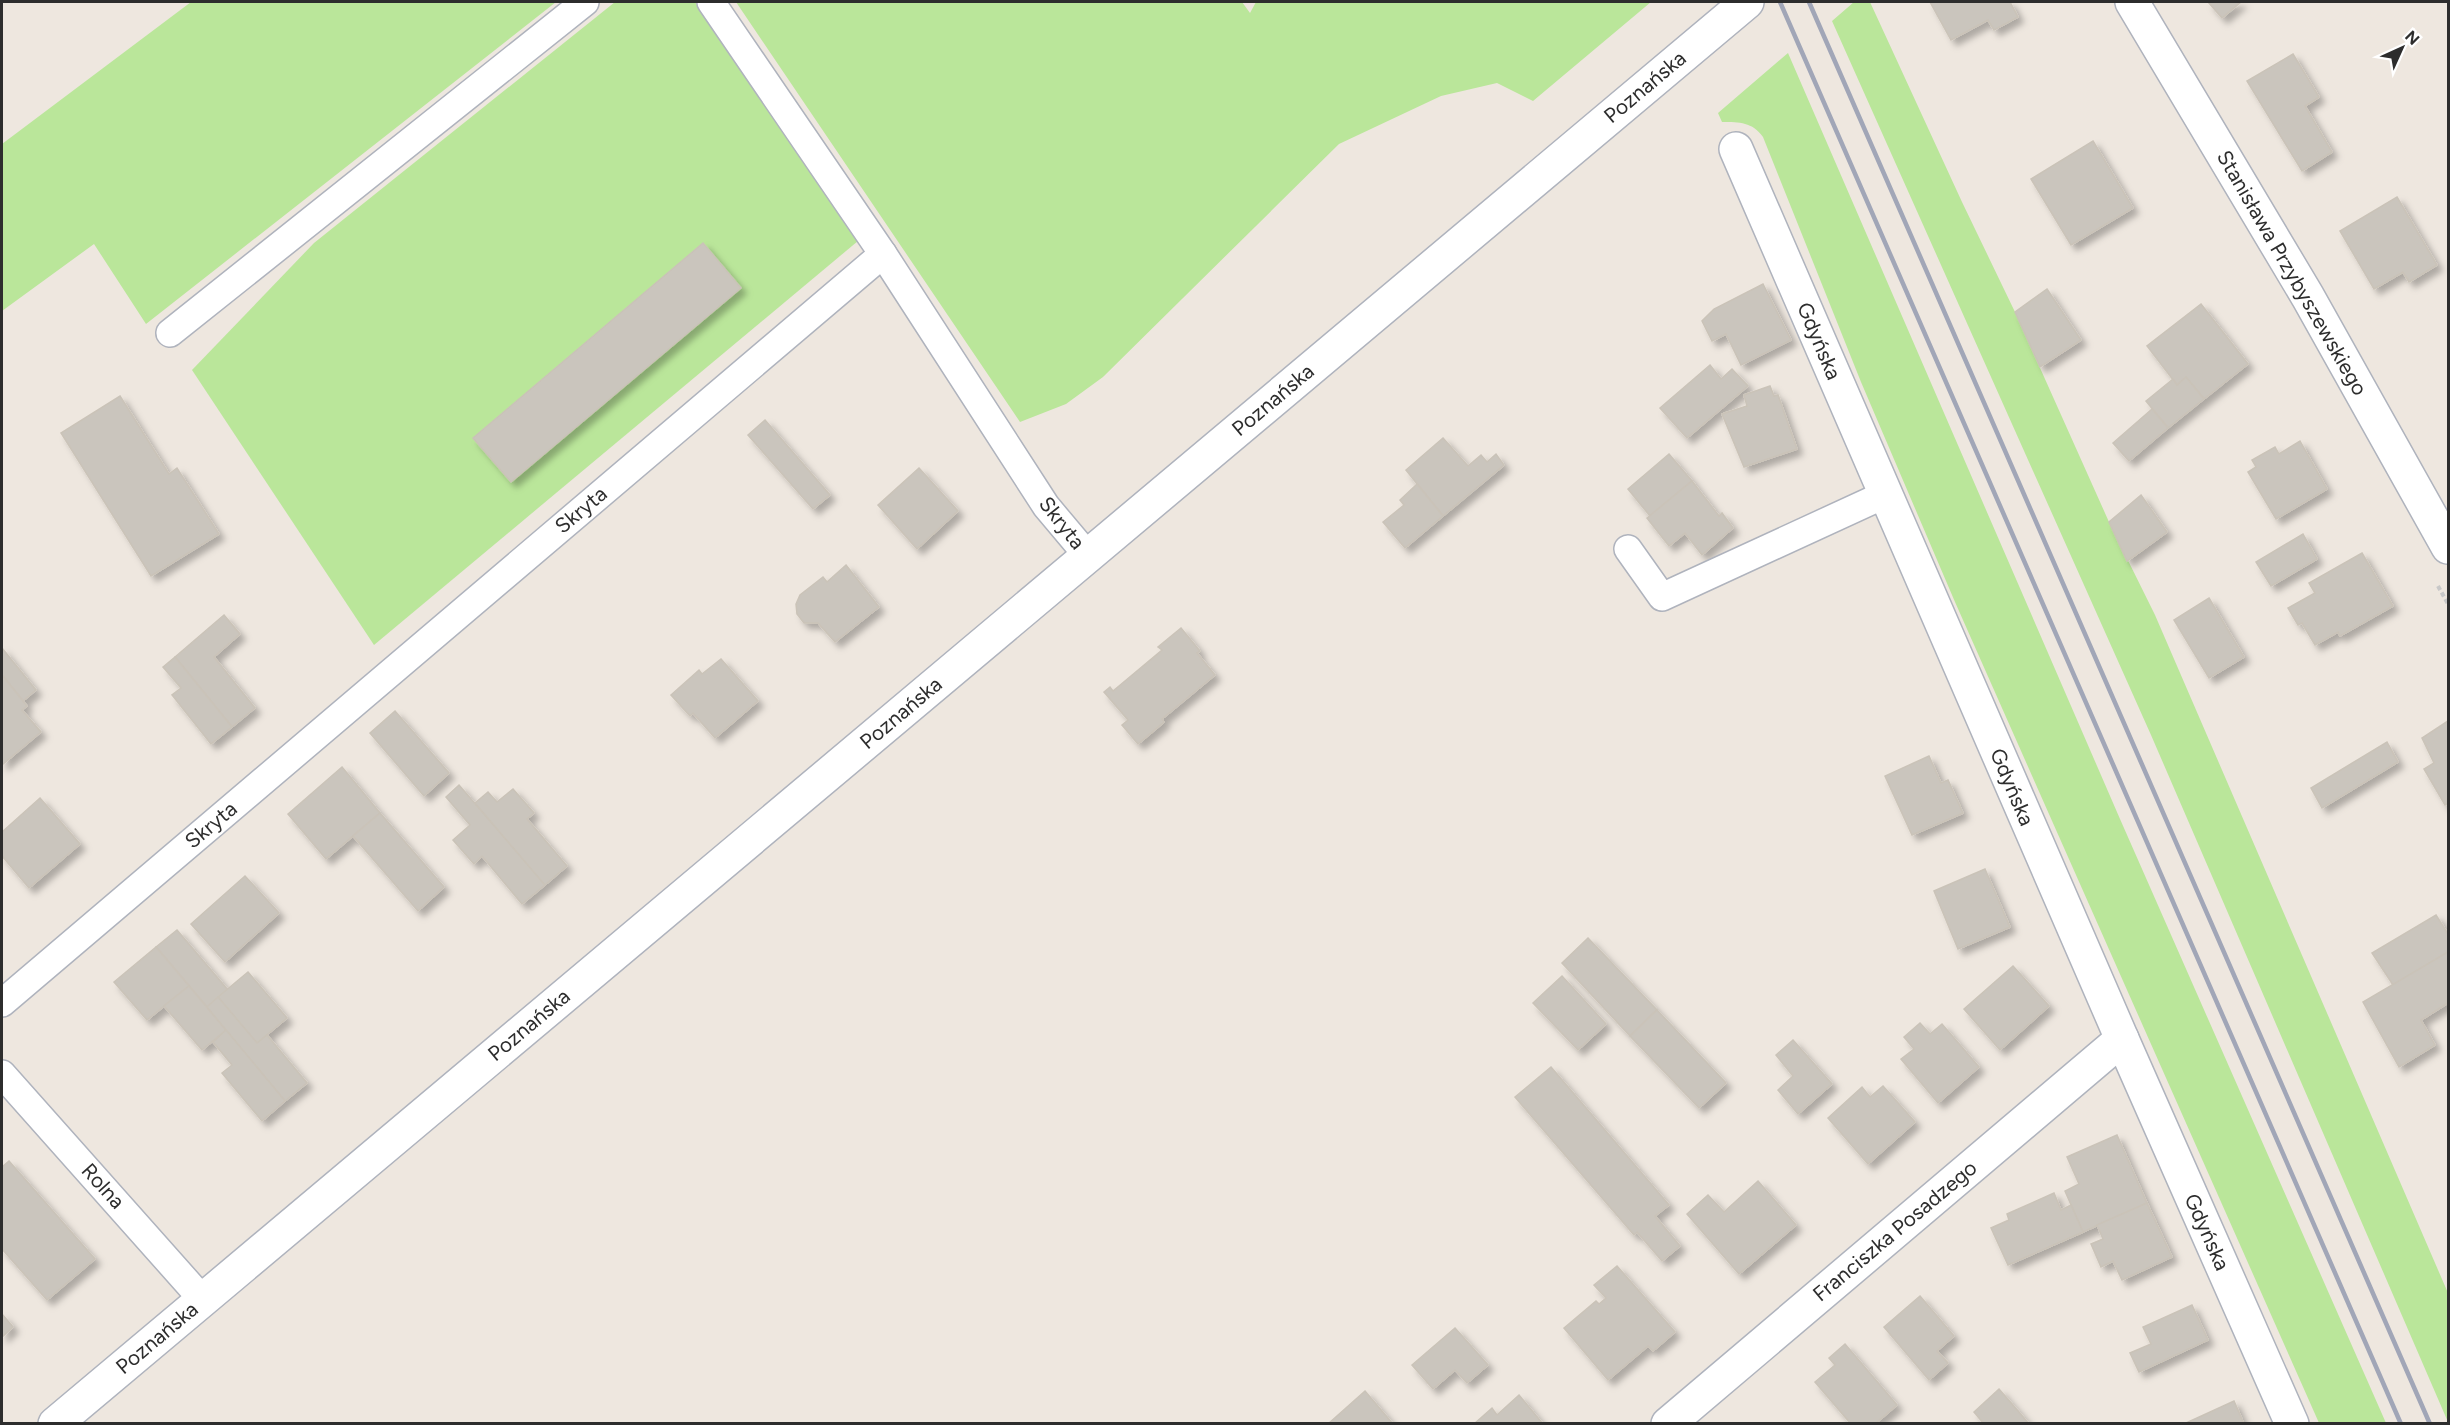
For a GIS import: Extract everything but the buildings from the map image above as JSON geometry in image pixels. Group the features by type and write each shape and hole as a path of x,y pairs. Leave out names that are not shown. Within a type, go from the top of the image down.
{"street":[{"name":"Poznańska","path":"55,1424 1747,2"},
{"name":"Stanisława Przybyszewskiego","path":"2132,2 2308,297 2448,547"},
{"name":"Gdyńska","path":"1736,149 2122,1039 2292,1424"},
{"name":"Franciszka Posadzego","path":"1668,1424 2122,1039"}],"lane":[{"path":"170,333 585,2"},
{"path":"711,2 882,254"},
{"name":"Skryta","path":"2,1003 882,254 1046,506 1088,556"},
{"path":"1628,549 1662,597 1886,494"},
{"name":"Rolna","path":"2,1074 203,1300"}],"green space":[{"path":"191,2 556,2 146,324 94,244 2,311 2,144"},
{"path":"615,2 695,2 858,241 374,645 192,370 314,243"},
{"path":"736,2 1242,2 1250,13 1256,2 1651,2 1533,101 1497,83 1441,96 1339,144 1103,377 1066,404 1020,422"},
{"path":"1854,2 1870,2 2015,312 2109,522 2155,615 2448,1293 2448,1422 2151,735 1832,21"},
{"path":"1788,53 2120,819 2386,1423 2319,1423 1955,602 1861,382 1763,137 1754,128 1745,124 1722,122 1718,113"}],"railway":[{"path":"1780,2 2401,1424"},
{"path":"1809,2 2430,1424"}]}
